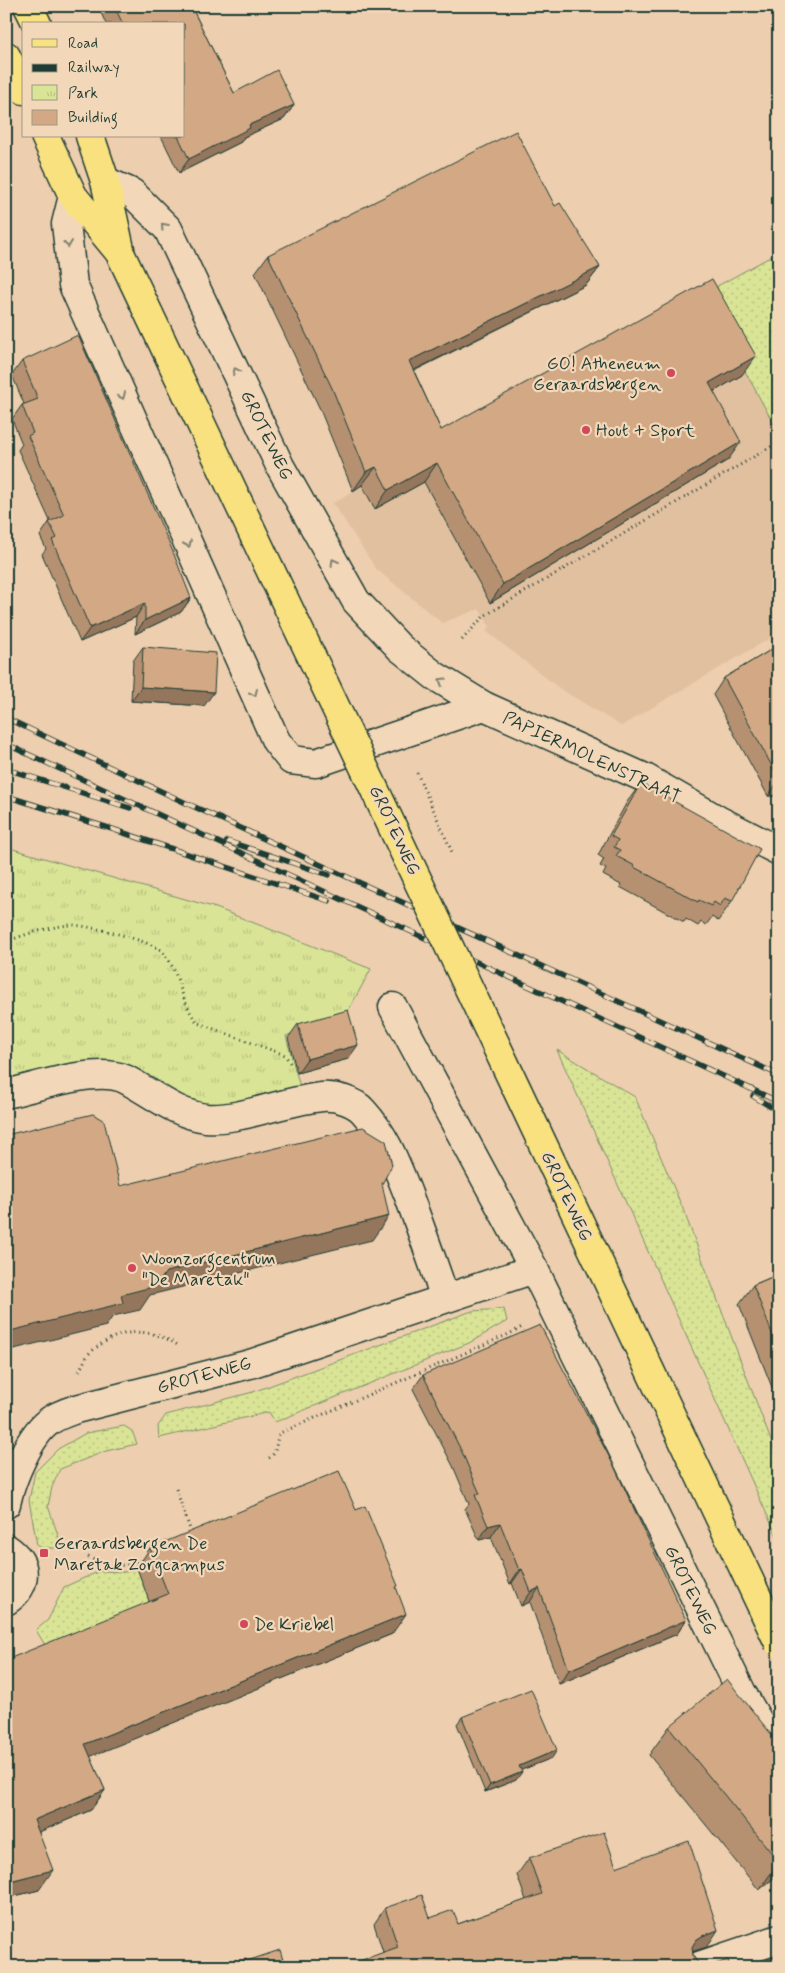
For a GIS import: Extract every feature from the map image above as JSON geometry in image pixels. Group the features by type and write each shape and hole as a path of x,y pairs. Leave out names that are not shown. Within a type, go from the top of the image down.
{"main road":[{"path":"28,6 36,22"},
{"path":"6,56 22,86"},
{"name":"GROTEWEG","path":"46,138 73,196 120,253"},
{"name":"GROTEWEG","path":"91,138 105,181 120,253 779,1643"}],"street":[{"name":"GROTEWEG","path":"105,181 132,193 168,229 280,466 356,601 400,648 435,676 484,706"},
{"path":"73,196 66,224 73,285 276,741 286,754 291,760 316,763 484,706"},
{"name":"PAPIERMOLENSTRAAT","path":"484,706 645,778 718,820 779,850"},
{"name":"GROTEWEG","path":"393,1007 534,1269 742,1693 765,1733 779,1742"},
{"path":"6,1094 62,1080 99,1074 123,1078 178,1111 205,1118 222,1118 324,1097 342,1098 362,1110 390,1148 419,1222 445,1298"},
{"name":"GROTEWEG","path":"6,1504 10,1488 28,1446 50,1420 76,1409 250,1364 534,1269"},
{"path":"6,1519 10,1550 20,1560 23,1569 23,1579 20,1588 14,1596 6,1601"},
{"path":"696,1967 779,1939"}],"path":[{"path":"462,640 484,616 779,442"},
{"path":"416,773 452,852"},
{"path":"6,942 72,925 140,940 161,950 174,969 190,1014 198,1023 285,1055 293,1067 298,1101"},
{"path":"269,1458 275,1452 277,1438 280,1433 509,1334 554,1310"},
{"path":"176,1488 194,1538"},
{"path":"88,1557 101,1564 121,1566 150,1557"}],"shaded area":[{"name":"GO! Atheneum Geraardsbergen","path":"779,252 779,633 621,726 559,688 486,631 490,627 479,609 442,623 376,569 333,503"}],"green space":[{"path":"779,252 779,426 776,428 703,294"},
{"path":"6,847 216,908 371,969 348,1011 286,1036 301,1091 207,1109 151,1085 6,1085"},
{"path":"557,1050 635,1097 683,1209 779,1462 779,1541"},
{"path":"504,1309 507,1321 469,1343 275,1422 269,1412 159,1438 158,1426 166,1415 253,1392 472,1311"},
{"path":"124,1426 132,1431 137,1444 106,1451 60,1469 52,1487 48,1506 60,1541 55,1548 42,1548 37,1545 29,1500 35,1472 58,1449 86,1433"},
{"path":"137,1568 154,1613 51,1655 36,1630 48,1620 64,1587 100,1571 126,1572"}],"building":[{"path":"114,6 191,6 234,93 277,70 294,105 249,125 250,128 189,159 179,138 185,138 185,22 122,22"},
{"path":"516,131 555,206 560,203 600,267 409,361 441,430 712,279 756,356 709,383 741,442 503,584 437,463 388,490 376,467 366,472 332,388 268,255"},
{"path":"78,335 173,552 191,598 145,620 145,603 90,628 52,540 57,538 49,522 64,515 28,436 33,433 22,405 38,399 22,361"},
{"path":"779,645 779,779 724,678"},
{"path":"143,647 216,653 214,692 141,687"},
{"path":"641,783 760,849 732,901 725,898 720,906 714,902 711,906 699,900 698,902 616,856 620,850 614,847 618,840 611,836"},
{"path":"348,1010 358,1045 307,1059 298,1024"},
{"name":"Woonzorgcentrum \"De Maretak\"","path":"93,1114 104,1121 120,1186 363,1127 386,1141 392,1165 382,1184 389,1216 166,1272 156,1286 121,1295 123,1303 6,1332 6,1135"},
{"path":"779,1274 779,1351 753,1285"},
{"path":"540,1325 614,1466 686,1620 569,1670 539,1588 531,1592 522,1569 519,1570 500,1523 488,1526 475,1495 480,1494 462,1452 423,1375"},
{"path":"339,1471 356,1510 365,1506 398,1586 396,1587 406,1614 85,1744 105,1790 34,1820 53,1870 6,1882 6,1660 168,1594 150,1548"},
{"path":"727,1679 779,1744 779,1862 669,1727"},
{"path":"531,1689 557,1750 519,1766 522,1772 490,1785 462,1717"},
{"path":"604,1832 616,1867 689,1841 718,1930 696,1940 692,1947 693,1956 697,1962 704,1966 728,1960 730,1967 343,1967 398,1947 385,1908 422,1895 430,1918 453,1910 458,1924 542,1894 529,1858"},
{"path":"280,1950 285,1967 223,1967 246,1959 247,1961"},
{"path":"779,1956 779,1967 747,1967"},
{"path":"154,1963 156,1967 141,1967"}],"railway":[{"path":"6,718 186,803 779,1075"},
{"path":"6,744 779,1102"},
{"path":"6,769 130,808"},
{"path":"6,796 329,901"},
{"path":"227,841 329,875"},
{"path":"753,1096 779,1112"}],"place":[{"name":"GO! Atheneum Geraardsbergen","path":"671,373"},
{"name":"Hout + Sport","path":"586,430"},
{"name":"Woonzorgcentrum \"De Maretak\"","path":"132,1268"},
{"name":"Geraardsbergen De Maretak Zorgcampus","path":"44,1553"},
{"name":"De Kriebel","path":"244,1624"}]}
